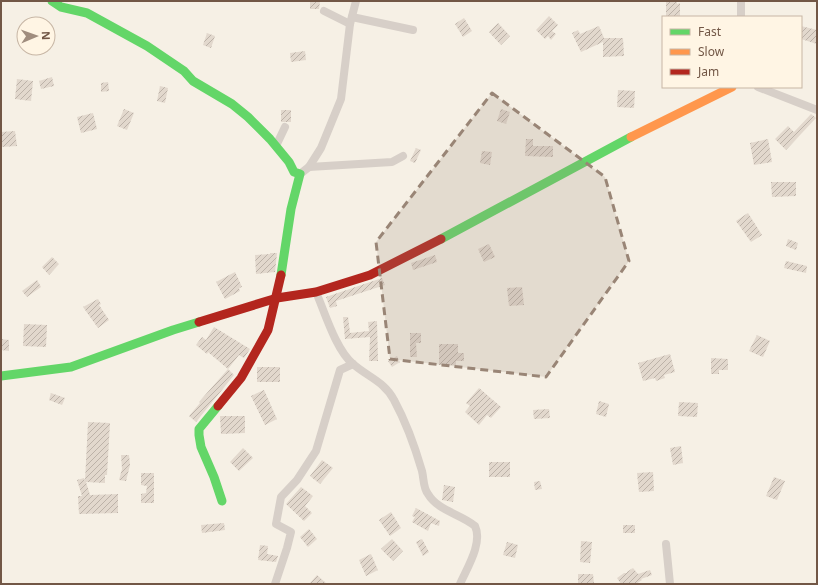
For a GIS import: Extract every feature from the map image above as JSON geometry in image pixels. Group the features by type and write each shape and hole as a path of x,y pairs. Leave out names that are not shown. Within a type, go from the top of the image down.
{"street":[{"path":"52,1 61,7 87,13 147,46 178,66 193,81 232,104 248,117 276,146 289,162 294,172 300,174"},
{"path":"222,502 214,477 201,449 198,436 199,429 241,378 268,330 277,298 291,209 300,174 309,167 321,148 341,99 351,20 356,1"},
{"path":"741,1 742,16"},
{"path":"324,11 351,20 413,30"},
{"path":"1,376 71,367 173,330 277,298 316,292 370,275 615,145 730,88"},
{"path":"761,88 817,110"},
{"path":"276,146 285,128"},
{"path":"309,167 392,162 403,156"},
{"path":"316,292 337,342 344,354 353,364 386,387 394,398 412,442 428,495 436,505 472,523 477,531 477,544 460,584"},
{"path":"275,584 291,532 276,524 281,496 297,480 316,451 340,370 353,364"},
{"path":"666,544 670,584"}],"highlighted area":[{"path":"492,93 605,177 629,261 546,377 390,359 376,242"}],"building":[{"path":"310,1 320,1 319,9 310,9"},
{"path":"666,1 677,1 677,4 680,3 680,16 666,16"},
{"path":"549,16 558,25 552,31 556,34 551,40 548,36 545,39 536,30"},
{"path":"464,18 472,31 463,37 455,24"},
{"path":"498,23 510,36 501,45 489,32"},
{"path":"599,26 604,38 623,38 624,56 603,57 603,42 581,52 572,33 578,30 580,34"},
{"path":"802,26 817,30 817,44 802,39"},
{"path":"207,33 215,36 211,48 203,45"},
{"path":"305,51 306,60 291,62 290,53"},
{"path":"52,77 54,86 41,89 39,81"},
{"path":"17,79 33,81 31,101 15,99"},
{"path":"108,82 109,91 101,92 101,83"},
{"path":"160,86 168,88 165,103 157,101"},
{"path":"618,90 635,91 634,108 617,107"},
{"path":"124,109 134,113 127,130 117,126"},
{"path":"501,109 510,112 506,124 497,121"},
{"path":"281,110 291,110 291,122 281,122"},
{"path":"93,113 97,129 81,133 77,117"},
{"path":"811,114 816,118 786,150 775,139 788,126 794,132"},
{"path":"15,131 17,146 1,147 1,132"},
{"path":"526,139 533,139 533,146 553,146 553,157 525,156"},
{"path":"768,139 772,162 754,165 750,143"},
{"path":"416,148 421,150 415,163 410,161"},
{"path":"482,151 492,152 490,165 480,163"},
{"path":"771,182 796,182 796,196 772,197"},
{"path":"748,213 762,235 751,242 736,221"},
{"path":"788,239 798,243 796,250 786,246"},
{"path":"489,244 495,257 484,262 478,249"},
{"path":"277,253 275,272 256,274 255,255"},
{"path":"435,255 437,262 413,270 411,263"},
{"path":"52,257 59,264 49,275 42,267"},
{"path":"786,261 807,266 806,273 784,268"},
{"path":"235,272 242,287 239,288 240,291 225,299 216,282"},
{"path":"382,278 385,285 336,301 337,306 330,308 326,297"},
{"path":"37,280 41,287 27,297 22,291"},
{"path":"522,287 524,305 509,306 507,288"},
{"path":"98,299 101,304 99,305 109,320 98,328 83,307"},
{"path":"343,317 348,317 350,333 369,331 368,322 377,321 378,361 369,361 370,337 345,339"},
{"path":"24,324 47,325 46,347 23,346"},
{"path":"214,327 250,349 244,358 239,355 228,369 208,352 207,354 196,345 202,337 206,340"},
{"path":"410,333 421,333 421,343 416,343 417,357 410,357"},
{"path":"757,335 770,341 763,357 749,351"},
{"path":"1,339 9,340 9,351 1,350"},
{"path":"439,344 458,344 458,353 464,353 464,361 456,361 456,365 439,365"},
{"path":"670,354 675,372 664,375 665,378 656,381 655,378 643,381 638,363"},
{"path":"397,356 400,362 392,367 388,361"},
{"path":"711,358 728,359 728,370 719,370 719,374 711,374"},
{"path":"257,367 280,367 280,382 257,382"},
{"path":"228,369 234,375 196,422 189,416 200,403 199,402"},
{"path":"479,388 501,407 491,418 487,415 479,425 465,412 470,406 466,403"},
{"path":"264,390 277,419 265,425 251,396"},
{"path":"51,393 65,398 62,405 49,400"},
{"path":"599,401 609,404 606,417 596,414"},
{"path":"679,402 698,403 697,417 678,416"},
{"path":"549,409 550,418 534,419 533,410"},
{"path":"220,416 245,416 245,433 221,434"},
{"path":"88,422 110,423 107,475 105,475 105,483 86,482 90,495 118,494 118,513 79,514 78,496 82,496 77,480 84,478 85,481"},
{"path":"681,446 683,463 673,465 670,448"},
{"path":"243,448 253,458 239,471 230,462"},
{"path":"121,455 129,455 130,465 126,481 119,480 122,469"},
{"path":"322,460 333,468 320,484 310,476"},
{"path":"489,462 510,462 510,477 489,477"},
{"path":"653,472 654,491 639,492 637,473"},
{"path":"141,473 154,473 154,503 141,503 141,494 146,493 147,486 141,485"},
{"path":"774,477 785,481 777,500 766,496"},
{"path":"540,481 542,489 535,490 534,482"},
{"path":"444,485 455,487 453,502 442,500"},
{"path":"301,487 313,496 305,506 312,513 304,521 286,504"},
{"path":"416,508 440,521 439,526 431,523 428,531 412,522 415,517 412,516"},
{"path":"391,512 401,528 390,536 379,520"},
{"path":"224,523 225,530 202,533 201,525"},
{"path":"623,525 635,525 635,533 623,533"},
{"path":"309,529 317,539 308,547 300,537"},
{"path":"392,539 403,551 393,561 381,549"},
{"path":"422,539 429,552 423,556 416,542"},
{"path":"581,541 592,542 590,563 580,562"},
{"path":"507,542 518,545 515,558 503,555"},
{"path":"260,545 268,546 267,554 278,556 276,562 258,560"},
{"path":"371,554 378,570 366,576 359,560"},
{"path":"633,568 638,574 650,570 652,575 641,579 642,580 636,584 621,584 617,578"},
{"path":"578,574 593,574 594,584 578,584"},
{"path":"317,575 327,584 309,584"}],"traffic: fast":[{"path":"52,1 61,7 87,13 147,46 184,71 193,81 232,104 248,117 270,139 289,162 294,172 300,174 291,209 281,275"},
{"path":"441,239 631,137"},
{"path":"1,376 71,367 199,322"},
{"path":"218,406 199,429 199,435 201,447 214,477 222,501"}],"traffic: slow":[{"path":"631,137 730,88"}],"traffic: jam":[{"path":"199,322 277,298 316,292 370,275 441,239"},
{"path":"218,406 241,378 268,330 281,275"}]}
